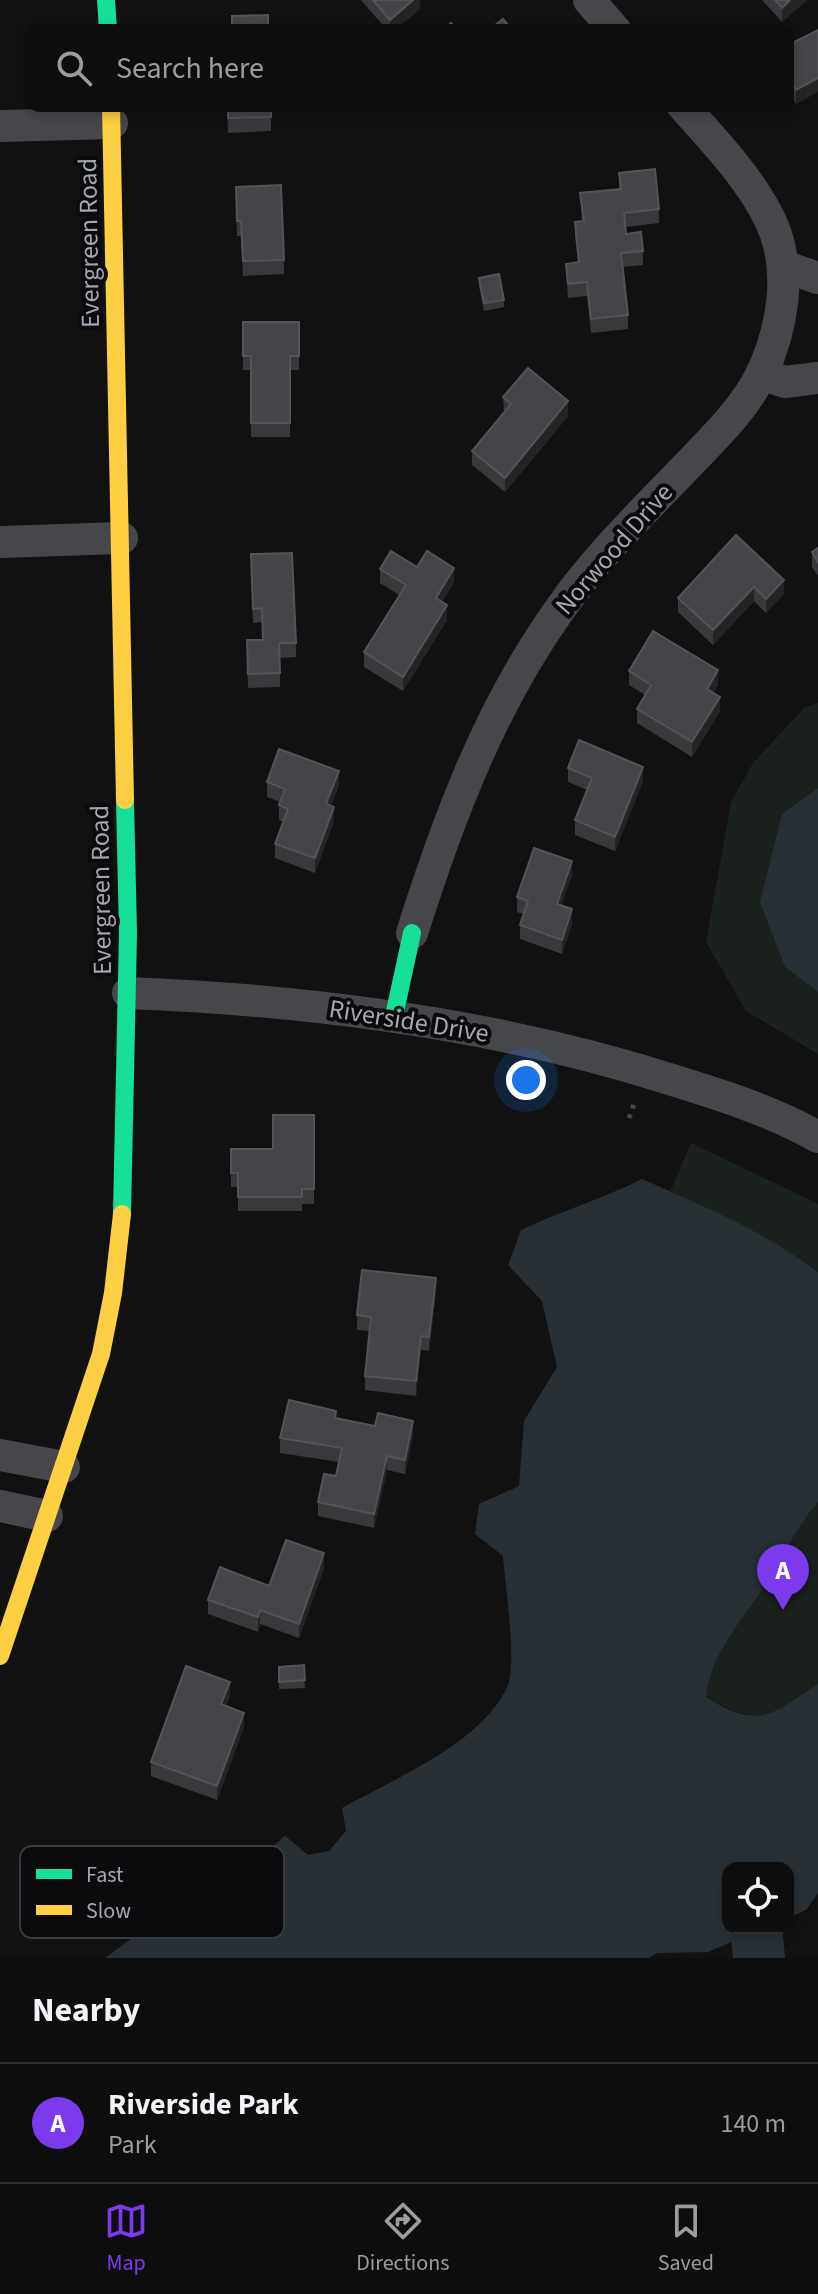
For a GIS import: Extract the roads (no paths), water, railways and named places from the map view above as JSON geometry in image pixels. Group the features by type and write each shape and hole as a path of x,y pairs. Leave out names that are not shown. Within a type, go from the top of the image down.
{"street":[{"path":"106,0 108,24"},
{"path":"589,0 610,24"},
{"path":"688,112 757,199 770,221 783,266 818,278"},
{"path":"0,126 111,114"},
{"name":"Evergreen Road","path":"0,1656 101,1354 119,1251 128,993 122,538 111,114"},
{"name":"Norwood Drive","path":"394,1016 412,933 433,868 482,741 531,650 592,567 733,417 761,374 778,322 783,266"},
{"path":"761,374 785,382 818,378"},
{"path":"0,542 122,538"},
{"name":"Riverside Drive","path":"128,993 394,1016 499,1035 608,1060 731,1098 818,1137"},
{"path":"0,1455 64,1467"},
{"path":"0,1506 47,1516"}],"waterway":[{"path":"757,1934 759,1958"}],"place":[{"name":"Riverside Park","path":"783,1610"}]}
